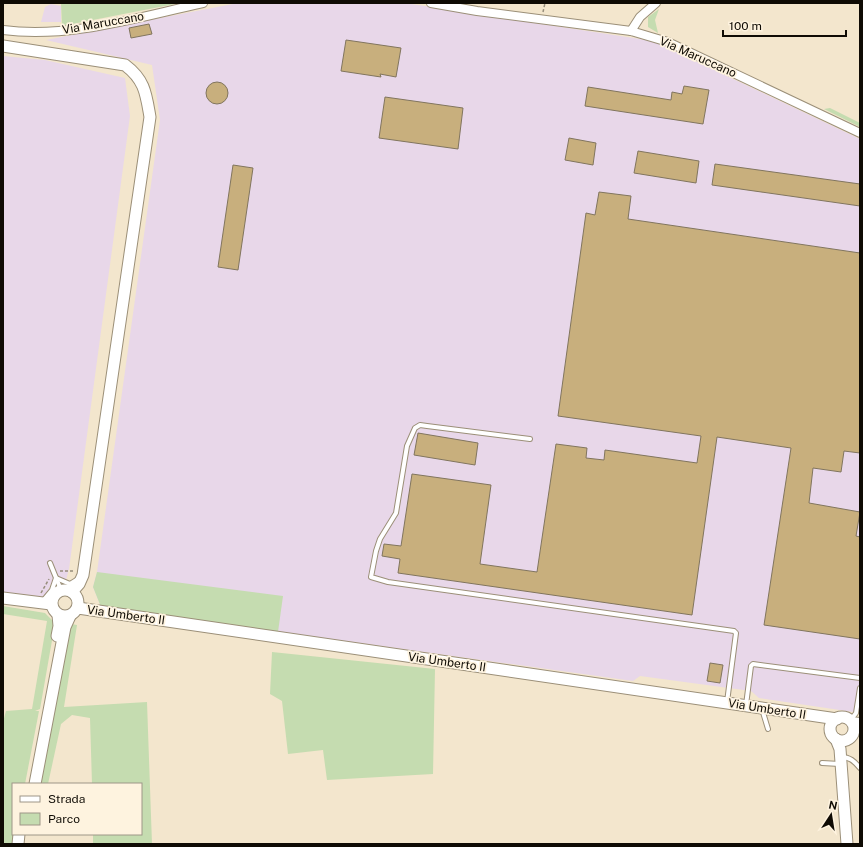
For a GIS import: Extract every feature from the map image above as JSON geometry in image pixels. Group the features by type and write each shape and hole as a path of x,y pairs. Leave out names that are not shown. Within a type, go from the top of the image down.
{"street":[{"name":"Via Maruccano","path":"3,30 15,32 65,30 114,22 203,3"},
{"name":"Via Maruccano","path":"430,3 477,11 631,31 668,42 860,133"},
{"path":"631,31 640,16 656,3"},
{"path":"3,46 125,65 134,72 142,82 150,117 79,584 72,592"},
{"path":"35,783 65,627 74,612 76,596 72,592 61,590 42,603"},
{"path":"3,598 42,603 58,615 59,626 29,783"},
{"name":"Via Umberto II","path":"58,615 74,612 727,702 816,716 834,723"},
{"path":"841,750 852,735 856,724 843,718 834,723 832,734 841,750 847,844"}],"lane":[{"path":"530,439 420,425 415,428 407,446 396,513 380,539 376,551 372,577 388,582 734,631 736,633 727,702"},
{"path":"50,563 61,590"},
{"path":"55,575 70,584 80,573"},
{"path":"42,603 52,590 55,575"},
{"path":"745,705 751,666 753,664 860,678"},
{"path":"856,724 856,713 860,688"},
{"path":"761,707 768,729"},
{"path":"822,763 841,750 860,768"}],"path":[{"path":"42,603 41,592 47,580 63,570 80,573"}],"shaded area":[{"path":"238,3 405,3 653,41 860,139 860,713 759,698 751,691 640,676 633,681 101,607 93,587 97,572 160,120 152,65 46,40"},
{"path":"51,4 61,6 61,22 41,22 45,7"},
{"path":"3,56 45,60 125,78 130,116 69,569 66,580 51,584 45,597 3,592"}],"green space":[{"path":"61,3 180,3 62,26"},
{"path":"659,9 655,20 658,33 648,27 648,17"},
{"path":"830,108 860,123 860,127 824,109"},
{"path":"97,572 283,596 278,632 101,607 93,587"},
{"path":"3,606 45,613 54,622 40,709 35,711 39,711 25,783 12,783 12,835 16,835 14,844 3,844 3,722 6,711 32,709 47,621 3,614"},
{"path":"71,624 77,625 64,707 147,702 152,844 93,844 93,835 142,835 142,783 92,783 90,718 72,715 61,724 48,783 38,783 67,632"},
{"path":"272,652 435,669 433,774 327,780 323,750 288,754 282,701 270,694"}],"building":[{"path":"149,24 152,34 131,38 129,28"},
{"path":"346,40 401,48 396,77 380,74 381,77 341,71"},
{"path":"217,82 225,85 228,93 225,101 217,104 209,101 206,93 209,85"},
{"path":"684,86 709,90 703,124 585,106 588,87 671,100 672,92 682,94"},
{"path":"385,97 463,108 458,149 379,138"},
{"path":"569,138 596,143 593,165 565,160"},
{"path":"638,151 699,161 696,183 634,173"},
{"path":"715,164 860,184 860,206 712,185"},
{"path":"233,165 253,168 238,270 218,267"},
{"path":"599,192 631,196 628,219 860,253 860,453 844,451 841,472 813,468 809,503 860,512 856,536 860,537 860,639 764,625 791,448 717,437 692,615 398,573 400,559 382,556 384,544 401,546 412,474 491,485 480,564 537,572 556,444 587,448 586,458 604,460 605,450 697,463 701,436 558,416 586,213 595,215"},
{"path":"418,433 478,443 475,465 414,455"},
{"path":"710,663 723,665 720,683 707,681"}]}
